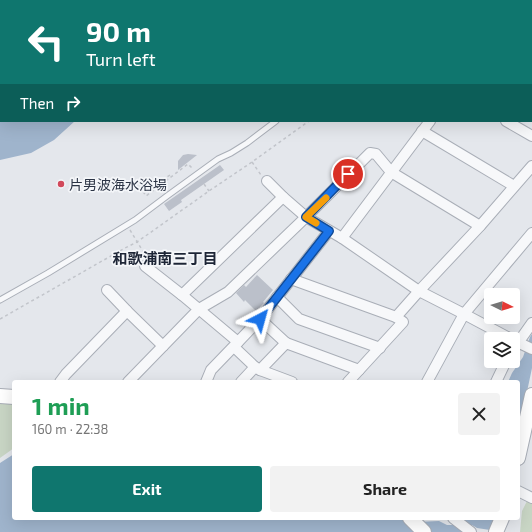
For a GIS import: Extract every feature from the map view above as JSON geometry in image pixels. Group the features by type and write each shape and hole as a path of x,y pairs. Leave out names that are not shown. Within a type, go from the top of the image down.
{"main road":[{"path":"520,449 532,394"},
{"path":"0,396 12,397"},
{"path":"412,520 424,532"},
{"path":"496,532 501,520"}],"street":[{"path":"342,238 429,122"},
{"path":"508,122 532,136"},
{"path":"422,131 514,186"},
{"path":"130,380 199,309 228,292 370,153 376,154 392,172 480,226"},
{"path":"396,317 480,226 532,166"},
{"path":"264,178 306,217 342,238 419,291 496,332"},
{"path":"182,295 283,197"},
{"path":"207,380 211,370 260,319 329,231"},
{"path":"428,380 464,314 532,233"},
{"path":"147,263 199,309 236,344 258,368 287,380"},
{"path":"291,279 396,317 403,322 350,380"},
{"path":"107,290 163,346"},
{"path":"277,297 299,319 380,348"},
{"path":"62,380 127,311"},
{"path":"260,319 286,343 359,370"},
{"path":"520,337 532,324"},
{"path":"243,380 286,343"},
{"path":"520,345 532,349"},
{"path":"497,380 503,368"},
{"path":"520,492 532,498"},
{"path":"456,520 471,532"}],"lane":[{"path":"0,300 48,273 135,220 218,159 247,143 275,122"}],"path":[{"path":"0,319 137,242 308,122"},
{"path":"252,162 264,178"},
{"path":"170,175 144,194 146,196 188,164 196,174"},
{"path":"204,184 209,191"},
{"path":"131,232 140,245 147,263"}],"green space":[{"path":"0,401 12,402 12,449 0,458"},
{"path":"528,499 532,500 532,532 520,532 522,511"}],"water":[{"path":"0,122 74,122 54,140 31,153 0,160"},
{"path":"532,334 532,368 520,425 520,380 509,380 515,368 520,368 520,361"},
{"path":"12,455 12,520 410,520 417,522 439,521 447,525 455,525 459,520 494,520 490,530 477,528 472,525 468,532 0,532 0,463"}],"building":[{"path":"183,155 197,155 178,170 178,161"},
{"path":"220,165 224,170 181,200 182,202 169,211 164,204"},
{"path":"257,275 273,290 256,311 245,300 244,302 236,293 244,285 246,287"}],"slow traffic":[{"path":"316,223 306,217 326,198"}],"place":[{"name":"片男波海水浴場","path":"61,184"}],"district":[{"name":"和歌浦南三丁目","path":"165,258"}],"route":[{"path":"260,319 329,231 306,217 348,174"}]}
